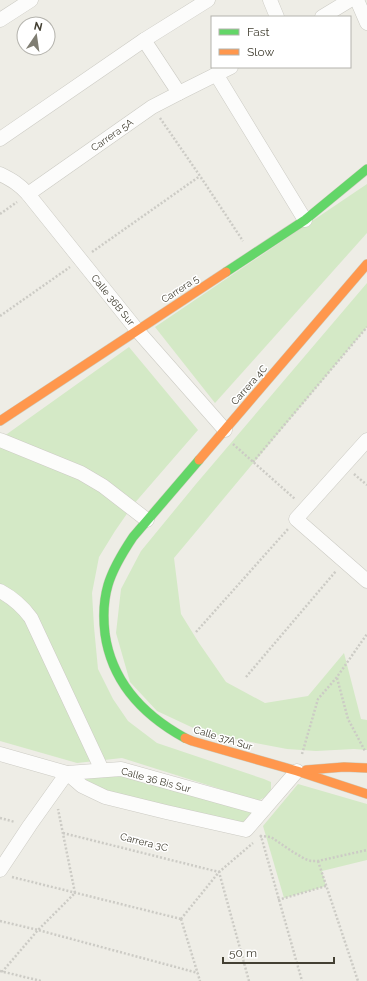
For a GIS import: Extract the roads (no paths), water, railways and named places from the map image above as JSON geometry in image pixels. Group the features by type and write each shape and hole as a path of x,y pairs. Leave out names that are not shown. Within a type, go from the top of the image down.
{"main road":[{"name":"Carrera 5","path":"0,421 305,220 367,170"},
{"name":"Carrera 4C","path":"147,520 227,435 367,264"},
{"name":"Calle 37A Sur","path":"147,520 133,537 112,572 106,592 103,612 105,636 110,659 118,678 128,693 144,710 162,724 183,737 204,745 299,765 367,794"},
{"path":"299,765 367,768"}],"street":[{"path":"0,20 31,0"},
{"path":"0,139 144,40 208,0"},
{"path":"270,0 277,16"},
{"path":"324,16 350,0"},
{"path":"357,0 367,23"},
{"path":"144,40 179,92"},
{"name":"Carrera 5A","path":"28,194 152,107 229,68"},
{"path":"216,74 305,220"},
{"name":"Calle 36B Sur","path":"0,174 12,179 28,194 137,330 227,435"},
{"path":"0,440 81,473 103,486 147,520"},
{"path":"367,440 296,519 367,582"},
{"path":"0,592 16,601 32,618 102,770"},
{"name":"Calle 36 Bis Sur","path":"0,754 67,773 121,769 264,809"},
{"path":"4,873 30,825 67,773 82,786 105,797 246,830 299,765"}]}
